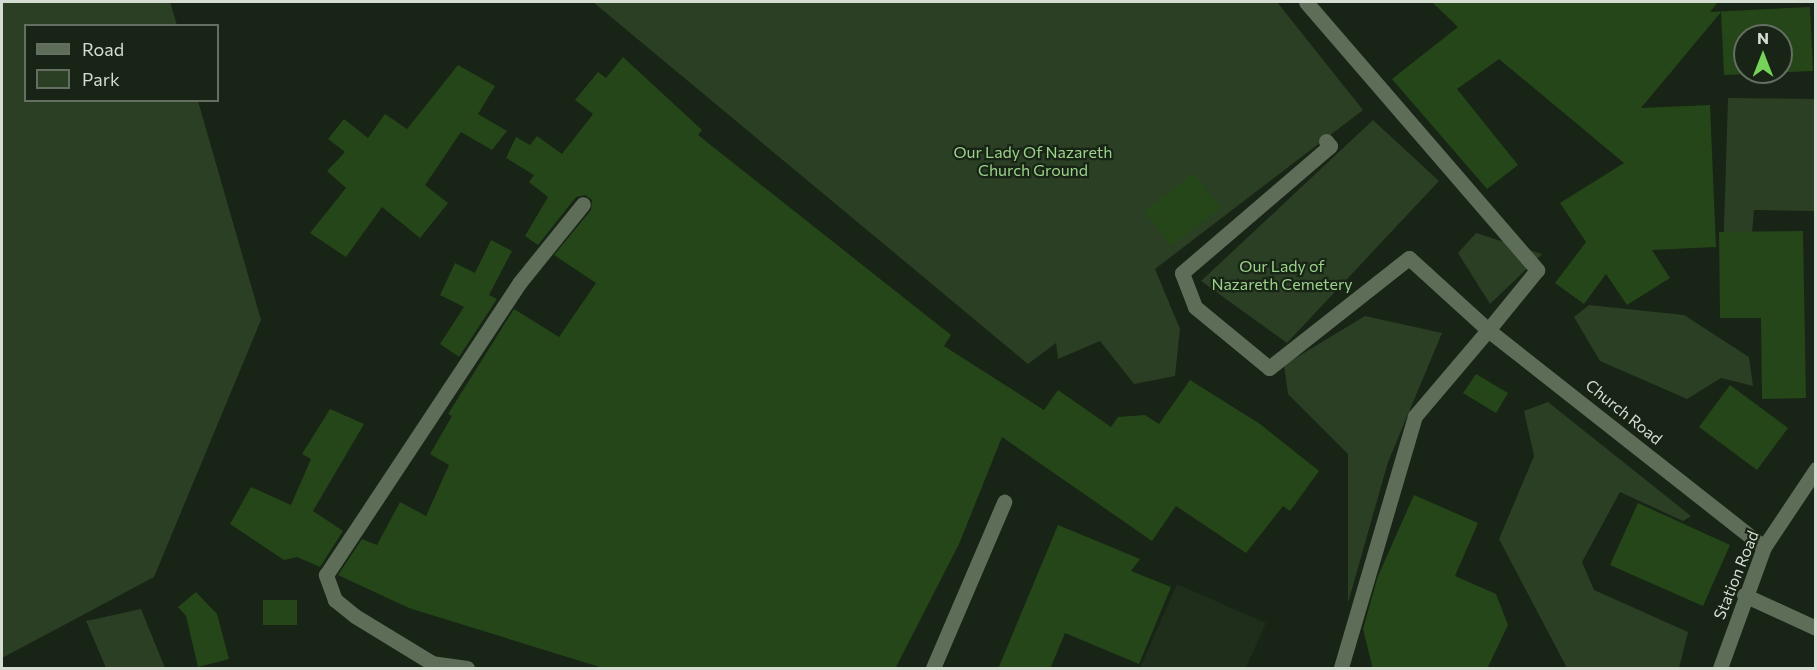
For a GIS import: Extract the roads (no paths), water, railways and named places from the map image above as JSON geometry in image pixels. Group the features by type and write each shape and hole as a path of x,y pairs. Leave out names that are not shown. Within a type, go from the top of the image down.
{"street":[{"path":"1306,2 1537,270 1415,416 1341,669"},
{"name":"Church Road","path":"1326,141 1330,146 1182,273 1195,307 1269,368 1409,258 1488,330 1764,547"},
{"path":"467,669 432,663 355,616 335,600 326,574 520,282 583,204"},
{"name":"Station Road","path":"1720,669 1744,595 1764,547 1815,470"},
{"path":"933,669 1004,502"},
{"path":"1744,595 1815,628"}],"park label":[{"name":"Our Lady Of Nazareth Church Ground","path":"1033,161"},
{"name":"Our Lady of Nazareth Cemetery","path":"1282,275"}]}
